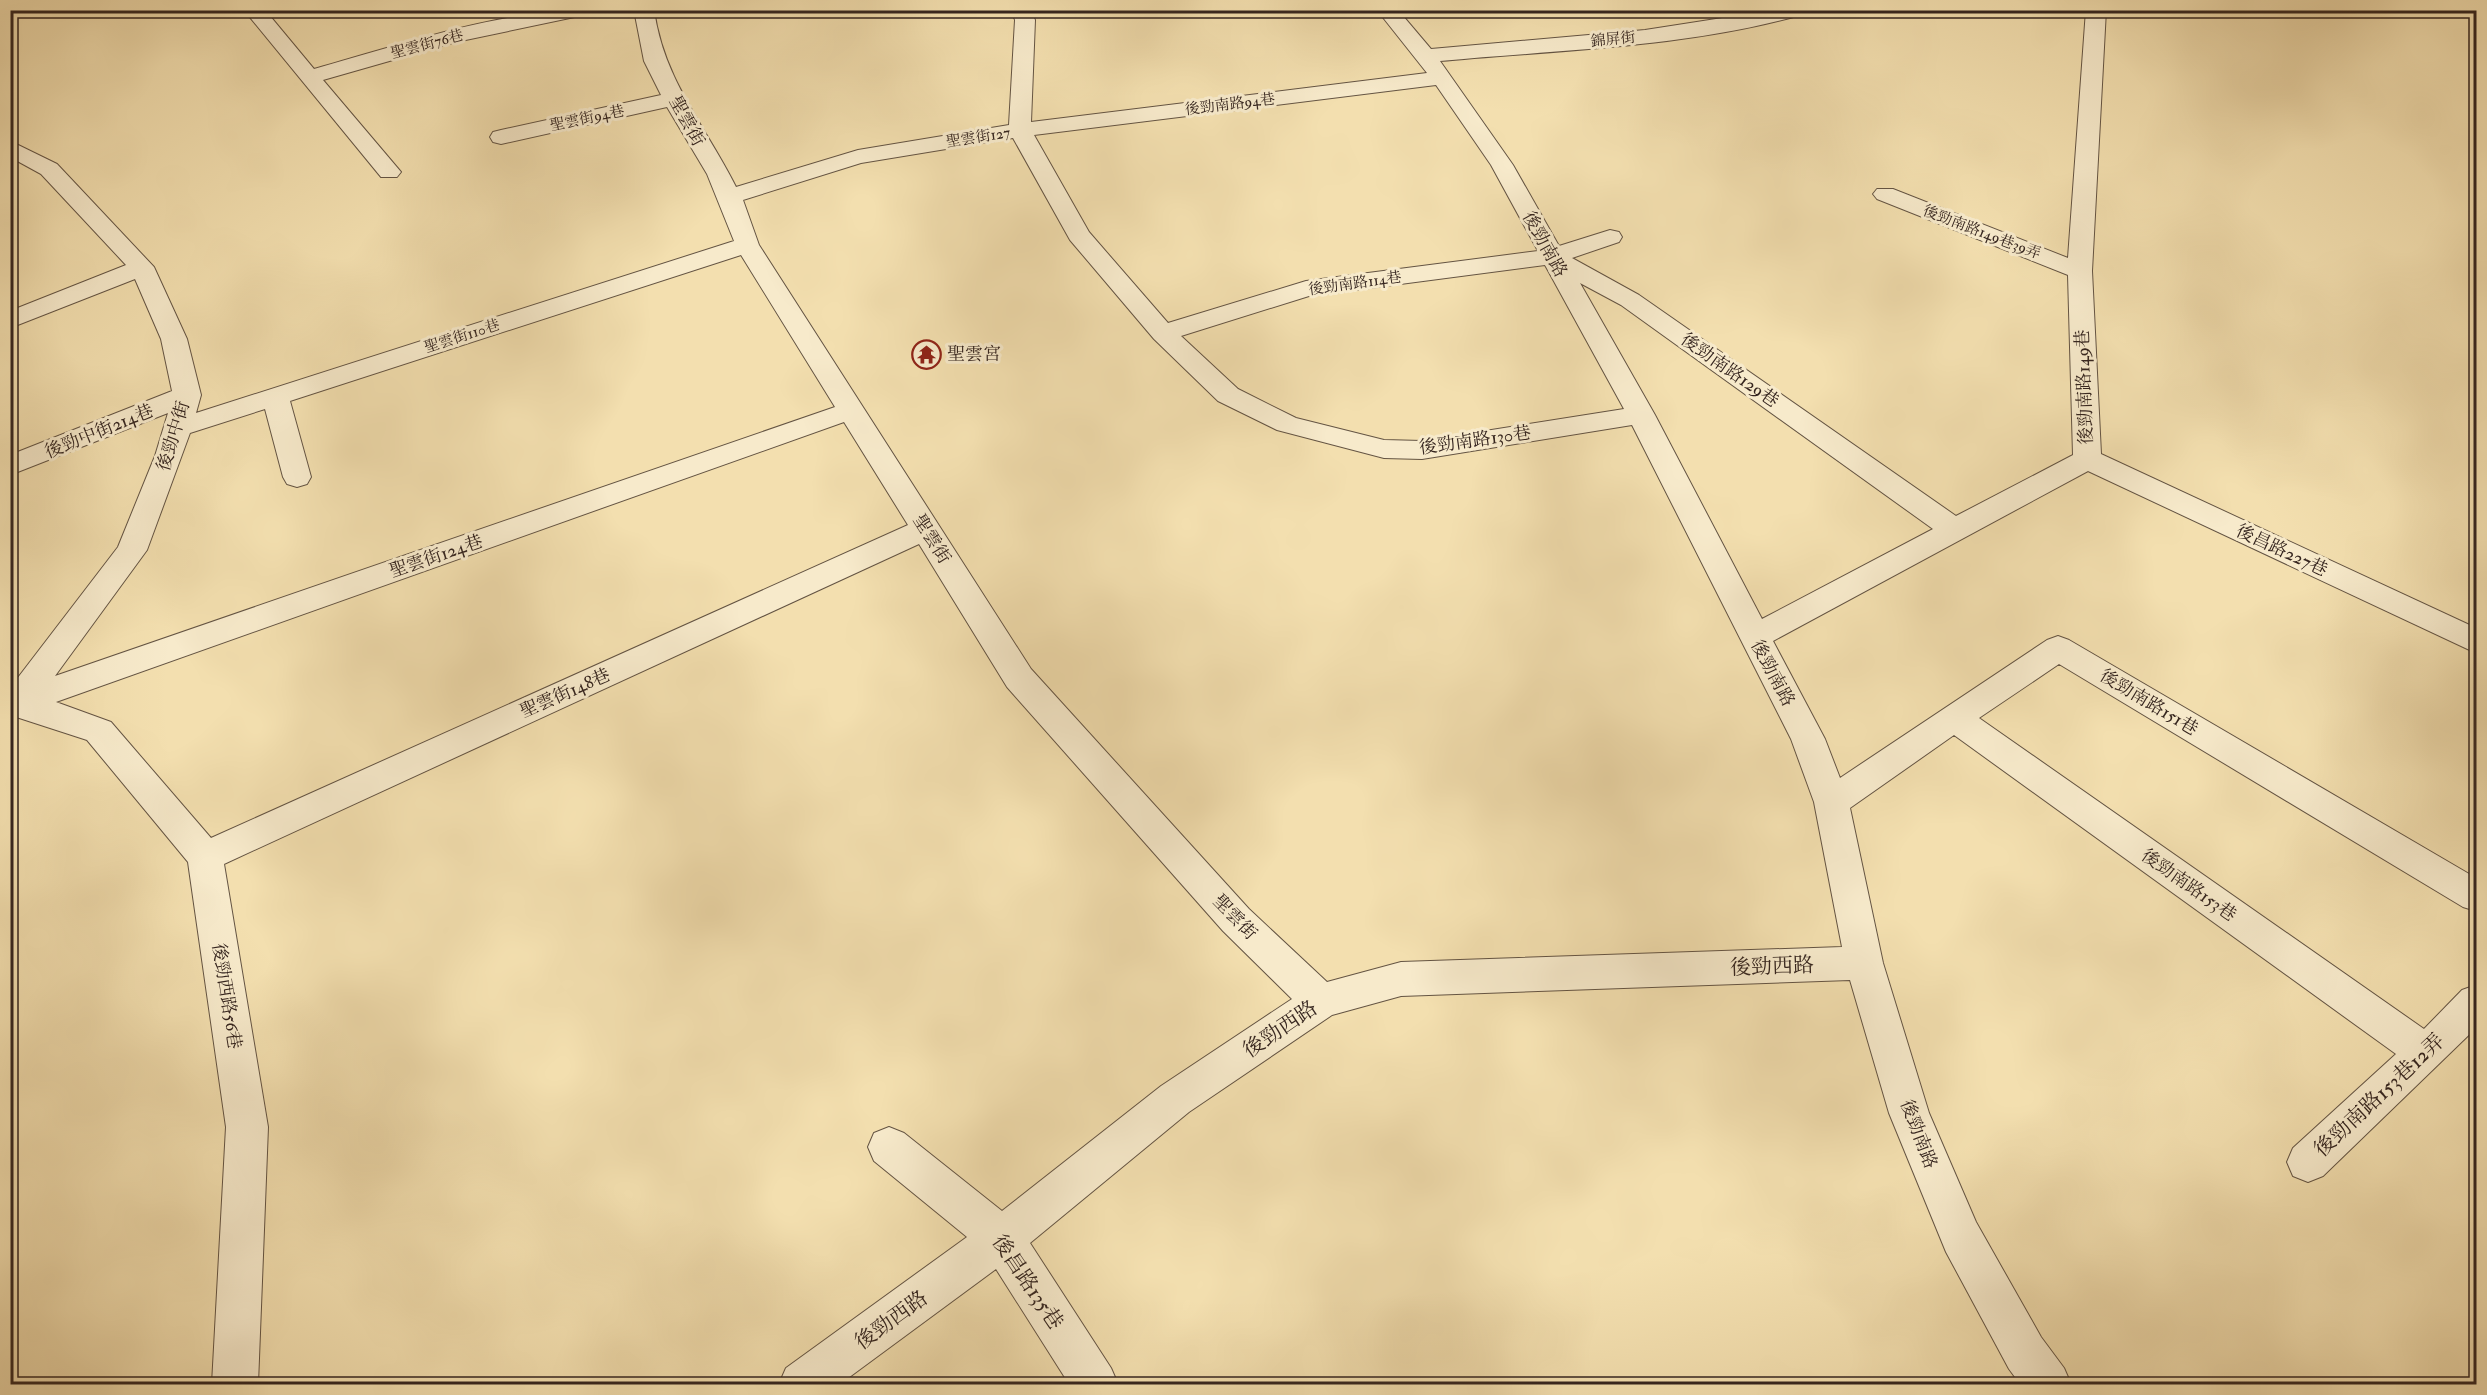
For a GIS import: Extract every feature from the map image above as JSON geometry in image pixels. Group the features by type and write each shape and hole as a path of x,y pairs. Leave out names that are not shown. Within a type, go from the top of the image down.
{"street":[{"path":"254,10 389,172"},
{"name":"聖雲街76巷","path":"309,77 453,37 582,10"},
{"name":"聖雲街","path":"644,10 644,28 652,53 674,99 730,196 747,245 1019,678 1236,920 1321,1001"},
{"path":"1020,130 1025,20 1021,10"},
{"name":"後勁南路","path":"1387,10 1433,67 1502,165 1641,415 1808,739 1831,802 1864,963 1909,1113 1961,1237 2025,1353 2048,1384"},
{"name":"後勁南路149巷","path":"1754,637 2086,459 2080,271 2096,10"},
{"name":"錦屏街","path":"1433,67 1762,20 1792,11"},
{"name":"後勁南路94巷","path":"1020,130 1433,67"},
{"name":"聖雲街94巷","path":"501,137 674,99"},
{"name":"聖雲街127","path":"730,196 858,157 1020,130 1079,236 1163,333"},
{"name":"後勁中街","path":"10,148 49,169 142,267 174,339 187,395 170,456 132,550 15,706"},
{"name":"後勁南路149巷39弄","path":"1885,194 2080,271"},
{"path":"1551,256 1610,237"},
{"name":"聖雲街110巷","path":"177,428 747,245"},
{"name":"後勁南路114巷","path":"1163,333 1306,289 1551,256"},
{"name":"後勁南路129巷","path":"1551,256 1630,300 1954,528"},
{"path":"10,320 142,267"},
{"name":"後勁南路130巷","path":"1163,333 1228,395 1244,404 1287,424 1384,449 1422,450 1641,415"},
{"name":"後勁中街214巷","path":"10,466 187,395"},
{"path":"275,396 297,477"},
{"name":"聖雲街124巷","path":"15,706 852,410"},
{"name":"後昌路227巷","path":"2086,459 2476,641"},
{"name":"聖雲街148巷","path":"205,857 926,529"},
{"name":"後勁南路151巷","path":"1831,802 1953,717 2058,648 2476,896"},
{"path":"15,706 99,731 205,857"},
{"name":"後勁南路153巷","path":"1953,717 2426,1053"},
{"name":"後勁西路56巷","path":"205,857 247,1127 235,1384"},
{"name":"後勁西路","path":"802,1384 1002,1238 1175,1099 1321,1001 1401,979 1864,963"},
{"name":"後勁南路153巷12弄","path":"2308,1162 2426,1053 2476,1002"},
{"name":"後昌路135巷","path":"889,1147 1002,1238 1095,1384"}],"place":[{"name":"聖雲宮","path":"926,354"}]}
